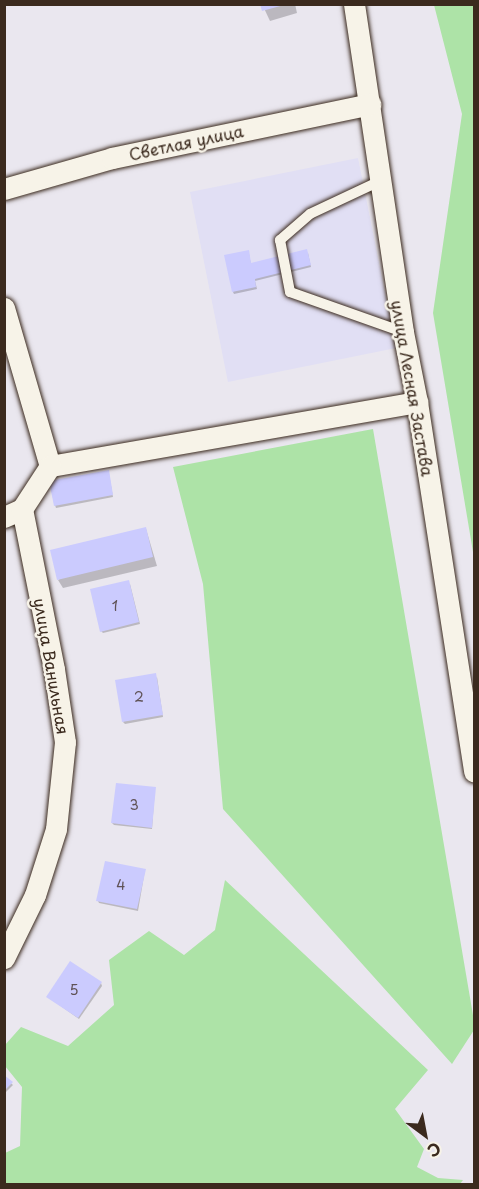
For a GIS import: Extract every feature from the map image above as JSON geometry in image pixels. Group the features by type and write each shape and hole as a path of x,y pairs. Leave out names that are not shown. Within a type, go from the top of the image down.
{"street":[{"name":"улица Лесная Застава","path":"354,4 403,332 417,402 474,772"},
{"name":"Светлая улица","path":"4,189 112,158 370,104"},
{"path":"4,308 50,466"},
{"path":"13,513 50,466 417,402"},
{"name":"улица Ванильная","path":"4,958 35,895 56,829 65,742 54,669 13,513"}],"lane":[{"path":"380,181 310,214 280,240 290,292 403,332"}],"shaded area":[{"path":"358,158 396,348 228,382 190,192"}],"green space":[{"path":"434,5 474,5 474,558 433,313 462,114"},
{"path":"373,429 474,1021 474,1030 452,1064 223,809 203,584 173,467"},
{"path":"225,880 428,1070 395,1109 424,1149 417,1167 438,1178 463,1180 460,1184 5,1184 5,1153 20,1146 22,1087 5,1066 5,1045 21,1027 68,1046 114,1005 109,960 149,931 184,955 215,930"}],"building":[{"path":"260,4 284,4 284,5 262,11"},
{"path":"307,249 311,265 255,279 256,287 232,292 224,255 249,250 251,263"},
{"path":"109,470 113,495 54,506 49,481"},
{"path":"146,527 153,557 57,580 50,550"},
{"path":"129,580 139,622 100,632 90,589"},
{"path":"156,673 163,715 122,722 115,680"},
{"path":"116,783 156,787 152,828 111,823"},
{"path":"105,861 146,869 137,909 96,901"},
{"path":"70,961 102,982 78,1018 46,997"},
{"path":"4,1075 13,1082 4,1091"}]}
